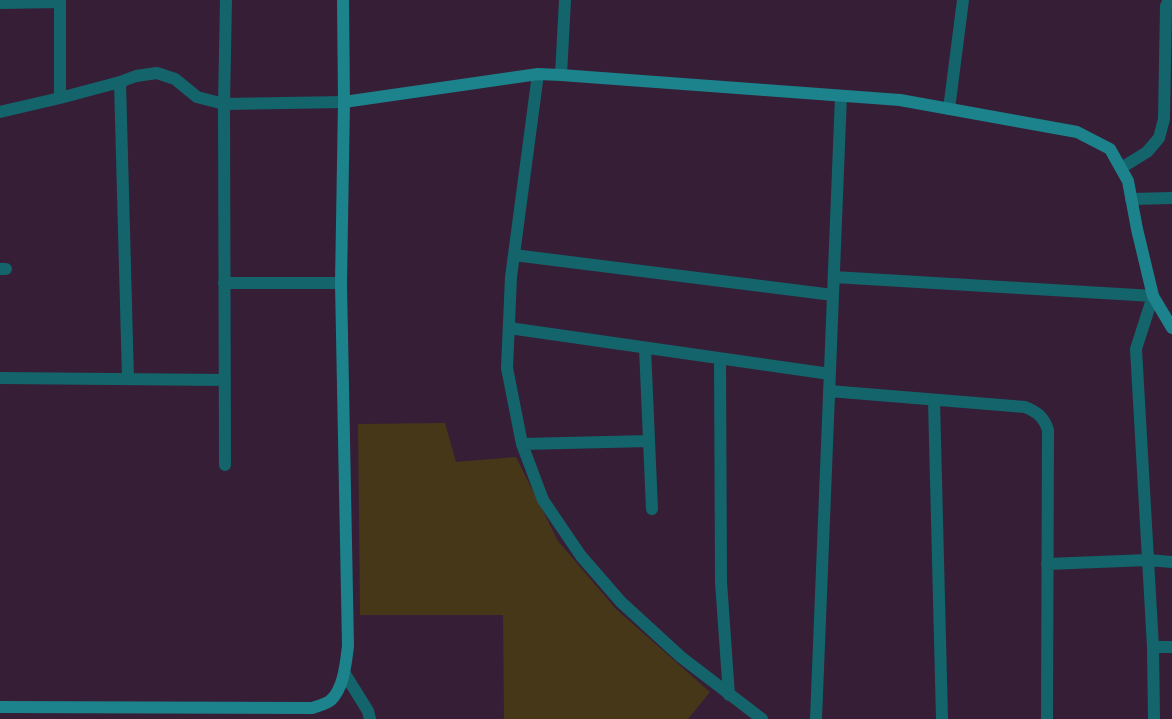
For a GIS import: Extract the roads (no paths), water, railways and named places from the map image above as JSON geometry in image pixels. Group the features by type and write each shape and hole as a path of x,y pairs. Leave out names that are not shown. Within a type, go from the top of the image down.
{"street":[{"path":"225,465 224,104 226,0"},
{"path":"0,707 312,708 331,700 345,674 348,646 341,283 344,102 343,0"},
{"path":"561,74 565,0"},
{"path":"949,109 963,0"},
{"path":"1121,168 1147,152 1159,138 1164,119 1166,6 1169,0"},
{"path":"0,3 60,1 60,98"},
{"path":"0,112 60,98 136,76 157,73 175,79 197,97 224,104 344,102 538,74 561,74 900,100 1077,132 1110,149 1128,181 1153,296 1172,328"},
{"path":"538,74 514,255 507,368 522,444 543,500 580,556 621,602 681,658 762,719"},
{"path":"120,82 128,379"},
{"path":"816,719 841,96"},
{"path":"1131,199 1172,198"},
{"path":"514,255 833,295"},
{"path":"834,277 1153,296"},
{"path":"224,283 341,283"},
{"path":"1153,296 1136,349 1153,647 1154,719"},
{"path":"509,328 830,374"},
{"path":"645,348 652,510"},
{"path":"720,359 720,582 729,695"},
{"path":"0,378 224,380"},
{"path":"829,391 1025,407 1037,412 1045,422 1048,430 1047,719"},
{"path":"934,400 942,719"},
{"path":"522,444 649,441"},
{"path":"1047,564 1148,560 1172,562"},
{"path":"1153,647 1172,647"},
{"path":"345,674 368,711 370,719"}]}
